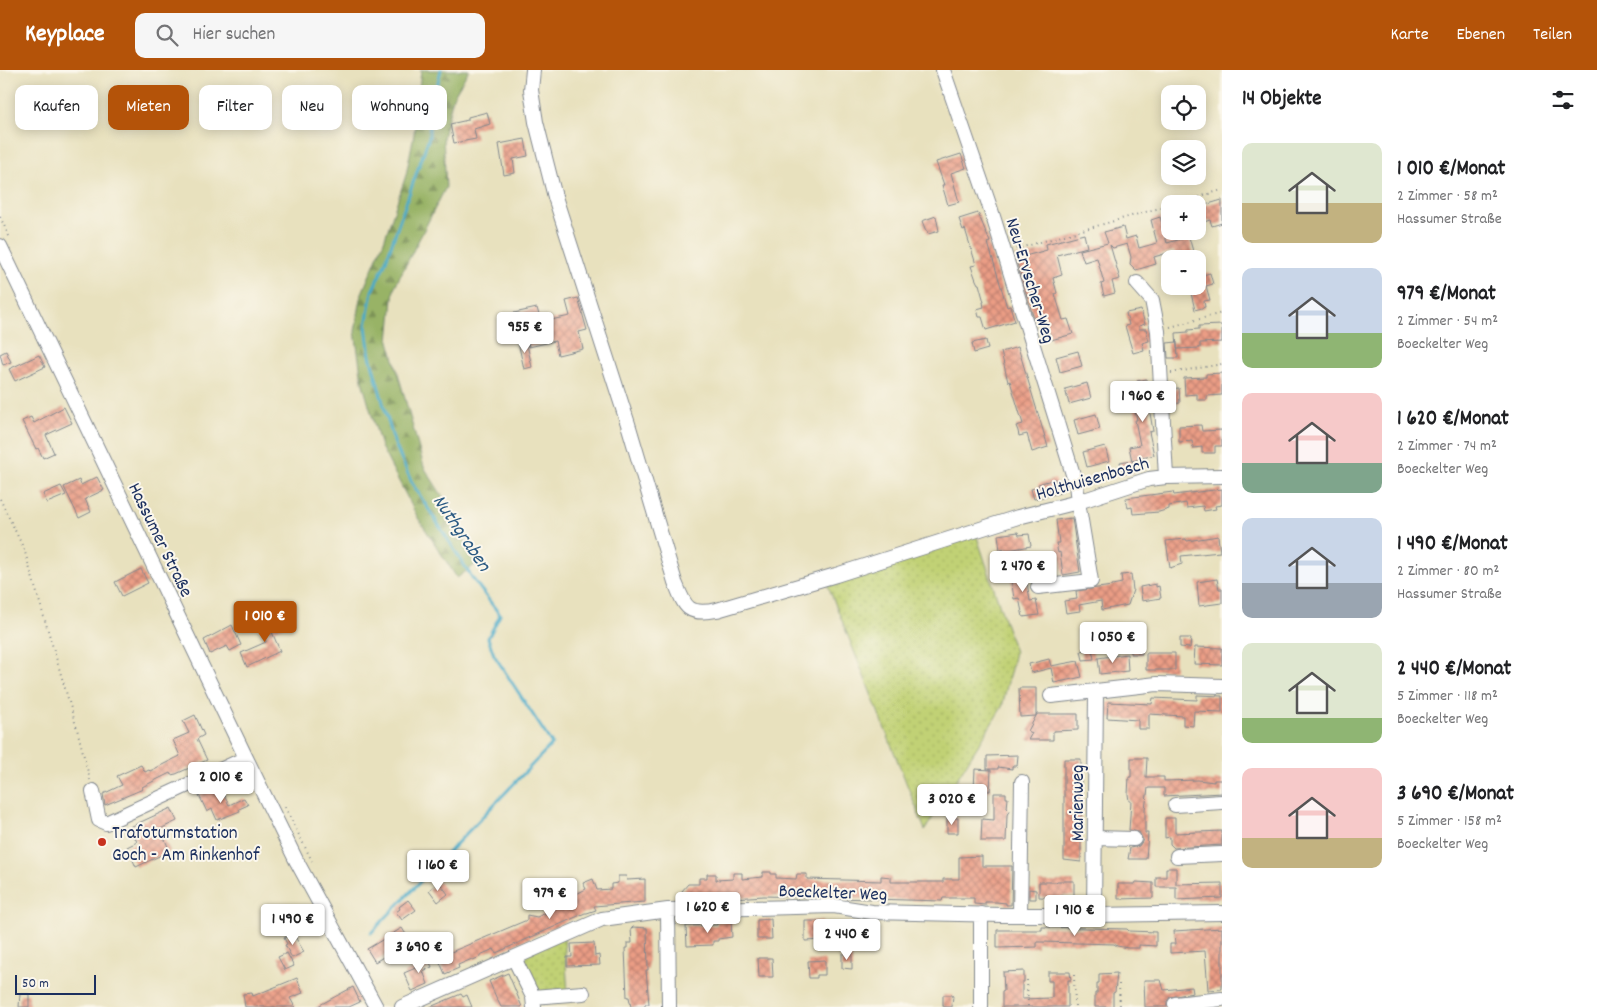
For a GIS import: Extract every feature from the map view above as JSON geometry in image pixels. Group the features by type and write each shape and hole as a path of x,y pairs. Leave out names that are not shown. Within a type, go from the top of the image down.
{"street":[{"name":"Holthuisenbosch","path":"533,70 531,90 536,122 554,197 628,424 675,582 683,602 692,611 698,613 717,610 836,575 1018,517 1078,502 1149,479 1222,476"},
{"name":"Neu-Ervscher-Weg","path":"943,70 973,155 1076,484 1091,581 1038,587"},
{"name":"Hassumer Straße","path":"0,246 296,860 376,1007"},
{"path":"1137,283 1152,300 1158,331 1162,375 1166,477"},
{"path":"1051,696 1157,684 1222,686"},
{"name":"Marienweg","path":"1094,916 1096,691"},
{"path":"92,791 98,820 106,823 246,758"},
{"path":"1020,915 1022,782"},
{"path":"1175,805 1222,802"},
{"path":"1095,838 1134,839"},
{"path":"1177,856 1222,854"},
{"name":"Boeckelter Weg","path":"402,1007 602,918 668,910 834,906 872,912 1020,915 1094,916 1222,913"},
{"path":"668,910 669,1007"},
{"path":"981,914 981,1007"},
{"path":"514,958 533,1002 583,993"},
{"path":"1174,1004 1222,999"}],"path":[{"path":"1205,195 1222,190"},
{"path":"1004,252 1161,208"},
{"path":"1158,331 1222,313"},
{"path":"1162,375 1222,364"},
{"path":"0,499 24,550 74,720 92,791"},
{"path":"1074,975 1075,1007"},
{"path":"1027,980 1028,1007"},
{"path":"1119,984 1120,1007"}],"green space":[{"path":"421,70 469,70 453,97 447,121 447,85 419,85"},
{"path":"414,130 445,130 443,137 446,187 394,288 389,341 424,467 450,508 476,564 457,578 418,518 381,447 362,381 355,331 362,293 384,241 406,175"},
{"path":"975,531 1015,652 1002,707 925,830 825,578"},
{"path":"564,936 568,994 533,997 514,958"}],"building":[{"path":"487,112 490,124 474,129 476,139 454,143 450,124 468,120 468,117"},
{"path":"525,139 528,156 513,159 515,173 504,175 499,144"},
{"path":"961,154 966,168 951,173 959,202 948,205 942,185 944,185 936,162"},
{"path":"1222,200 1222,223 1212,226 1210,220 1206,221 1206,205"},
{"path":"978,213 990,242 988,243 1007,307 1010,306 1015,321 986,330 977,309 984,307 984,302 971,266 976,265 965,229 963,230 959,219"},
{"path":"936,216 939,231 928,234 922,221"},
{"path":"1160,217 1161,240 1166,240 1167,243 1178,240 1190,240 1193,250 1161,250 1161,255 1154,257 1156,264 1136,270 1130,264 1131,257 1127,244 1113,248 1110,245 1120,279 1112,281 1115,293 1104,296 1101,284 1104,283 1097,258 1084,262 1080,250 1108,243 1104,232 1123,227 1126,239 1136,236 1139,248 1157,243 1151,220"},
{"path":"1084,234 1087,247 1057,255 1062,275 1053,278 1057,293 1055,294 1063,320 1068,319 1073,334 1051,340 1044,316 1034,319 1015,257 1047,250 1046,244"},
{"path":"1210,273 1213,284 1206,286 1206,274"},
{"path":"1206,286 1210,300 1204,301 1205,307 1195,310 1191,295 1206,295"},
{"path":"578,298 587,330 579,332 583,349 558,355 555,341 529,347 526,330 518,332 514,313 537,308 541,322 570,316 566,301"},
{"path":"1141,310 1145,324 1139,326 1139,329 1146,329 1149,341 1142,343 1144,350 1133,353 1125,326 1129,325 1126,313"},
{"path":"1222,325 1222,342 1200,343 1200,348 1177,349 1176,333 1199,329 1199,326"},
{"path":"526,340 532,367 524,369 518,342"},
{"path":"986,340 988,349 974,353 972,343"},
{"path":"1177,342 1178,358 1168,358 1167,343"},
{"path":"1018,347 1048,447 1032,452 1027,434 1019,436 1016,426 1023,424 1010,381 1008,382 1001,352"},
{"path":"6,351 11,362 3,365 0,354"},
{"path":"1078,351 1082,366 1060,372 1056,357"},
{"path":"39,355 45,367 15,381 9,369"},
{"path":"1222,373 1222,395 1207,396 1207,400 1197,400 1197,394 1185,395 1184,378 1206,377 1206,374"},
{"path":"1146,379 1151,400 1148,401 1153,431 1149,432 1154,455 1132,461 1129,447 1140,445 1133,403 1137,403 1134,387 1138,386 1137,381"},
{"path":"1087,383 1091,398 1069,404 1065,389"},
{"path":"1179,388 1180,403 1171,404 1170,389"},
{"path":"64,407 72,423 46,435 54,453 43,458 38,448 36,449 22,421 31,417 34,423"},
{"path":"1096,414 1100,429 1078,435 1074,420"},
{"path":"1201,425 1202,431 1222,430 1222,446 1215,446 1215,453 1202,453 1202,447 1193,448 1192,441 1179,442 1179,426"},
{"path":"1105,446 1109,461 1087,467 1083,452"},
{"path":"1132,460 1134,472 1123,474 1120,462"},
{"path":"97,477 104,490 85,499 91,512 79,518 64,487 79,480 81,485"},
{"path":"1055,479 1060,493 1034,499 1031,489 1039,487 1038,484"},
{"path":"61,486 66,495 47,503 43,494"},
{"path":"1222,489 1222,505 1215,506 1216,509 1204,511 1203,506 1187,508 1186,503 1169,506 1169,509 1159,512 1133,514 1132,507 1128,508 1126,498 1173,492 1174,495"},
{"path":"1072,518 1080,572 1063,575 1060,552 1058,553 1056,543 1059,543 1056,520"},
{"path":"1018,532 1019,535 1029,534 1031,546 1000,550 998,535"},
{"path":"1218,536 1220,552 1181,556 1182,564 1170,568 1166,541 1186,539 1187,541"},
{"path":"141,569 148,583 122,596 115,582"},
{"path":"1025,569 1030,601 1036,600 1039,615 1023,617 1019,598 1014,599 1010,571"},
{"path":"1131,574 1133,590 1128,605 1102,610 1101,601 1079,605 1080,611 1066,613 1064,601 1077,599 1076,591 1122,583 1121,575"},
{"path":"1217,579 1219,589 1222,589 1222,603 1199,606 1197,582"},
{"path":"1156,584 1156,587 1159,586 1161,598 1142,601 1140,587"},
{"path":"277,612 284,626 272,632 280,651 247,667 241,653 266,642 263,636 270,633 266,623 270,621 267,617"},
{"path":"232,625 241,645 230,651 227,646 210,654 204,640"},
{"path":"1180,638 1191,638 1190,648 1180,647"},
{"path":"1131,645 1141,645 1142,654 1131,654"},
{"path":"1195,647 1222,648 1222,665 1194,664"},
{"path":"1092,649 1094,659 1083,660 1081,651"},
{"path":"1146,653 1175,653 1175,670 1146,670"},
{"path":"1127,654 1128,671 1100,674 1098,658"},
{"path":"1049,659 1051,666 1078,661 1082,677 1054,683 1051,668 1031,673 1029,664"},
{"path":"1019,688 1036,688 1036,716 1020,717"},
{"path":"1197,695 1222,696 1222,712 1194,711 1193,726 1183,725 1183,716 1149,714 1149,729 1138,729 1138,720 1107,718 1108,702 1152,704 1153,698 1197,700"},
{"path":"1037,714 1078,714 1078,730 1053,731 1053,740 1028,740 1032,733 1028,731"},
{"path":"195,715 204,735 197,739 207,760 176,774 171,775 170,773 142,787 143,789 105,805 103,794 122,785 117,776 141,765 145,772 150,771 180,756 173,740 189,733 183,721"},
{"path":"1018,755 1017,766 1012,766 1012,769 998,767 998,769 987,769 987,756"},
{"path":"1131,758 1147,758 1146,777 1164,777 1164,781 1198,780 1214,782 1214,780 1222,780 1222,793 1164,796 1164,788 1148,788 1145,809 1145,833 1148,833 1146,859 1128,859 1130,848 1139,846 1143,840 1139,832 1129,830 1131,801 1129,801 1128,794 1129,777 1131,777"},
{"path":"1064,759 1081,759 1081,862 1064,860"},
{"path":"975,769 991,770 990,791 974,790"},
{"path":"219,786 229,805 244,798 248,805 239,809 240,811 217,820 212,809 207,812 199,795"},
{"path":"994,793 1006,793 1006,798 1008,798 1007,808 1009,810 1007,815 1006,841 981,841 982,819 994,820"},
{"path":"171,808 177,821 160,829 170,851 136,867 127,847 137,842 130,827"},
{"path":"947,818 958,818 958,833 947,833"},
{"path":"1165,818 1175,818 1175,833 1222,831 1222,845 1174,848 1170,844 1170,837 1165,838"},
{"path":"982,856 982,866 1012,866 1011,905 996,902 985,902 985,905 974,904 974,898 943,898 942,901 764,896 687,900 682,891 688,884 699,884 699,878 707,878 707,874 716,874 716,880 733,879 733,873 742,873 742,879 763,877 763,872 771,872 771,874 776,874 776,878 796,879 797,874 807,874 807,879 881,881 881,876 891,877 891,882 943,882 943,879 959,879 959,857"},
{"path":"1166,868 1176,868 1176,884 1222,883 1222,898 1176,900 1176,887 1156,887 1156,877 1166,877"},
{"path":"618,876 626,876 627,880 645,879 645,902 594,906 596,910 585,913 496,953 494,949 480,955 480,957 458,965 459,968 445,974 439,960 451,952 527,920 527,915 537,917 561,906 559,903 586,889 583,883 593,879 597,890 611,889 611,884 618,883"},
{"path":"1074,881 1074,896 1061,896 1061,898 1039,897 1039,882"},
{"path":"439,882 448,894 438,902 429,890"},
{"path":"1136,882 1153,883 1153,898 1118,899 1118,884 1135,884"},
{"path":"1029,889 1036,890 1036,899 1029,899"},
{"path":"408,900 416,910 402,920 396,912"},
{"path":"771,919 772,939 757,939 757,920"},
{"path":"731,921 732,937 713,941 713,945 687,946 686,926 717,925 717,922"},
{"path":"805,921 822,921 823,940 805,941"},
{"path":"633,927 647,928 648,970 646,970 649,1004 645,1004 645,1007 631,1007 629,997 627,997 625,948 627,948 627,943 632,943 631,929"},
{"path":"1042,927 1127,929 1129,931 1156,932 1156,946 1139,945 1139,948 1128,948 1114,944 1037,942 1037,947 997,948 997,930 1042,930"},
{"path":"402,928 410,941 375,962 367,949"},
{"path":"1222,928 1222,989 1208,990 1205,951 1170,953 1170,944 1175,944 1174,931"},
{"path":"293,933 304,952 292,958 285,945 287,944 284,938"},
{"path":"594,943 595,956 599,955 600,965 567,966 567,957 572,957 571,944"},
{"path":"287,953 294,966 285,970 278,957"},
{"path":"426,954 432,967 423,971 428,984 412,991 404,973 420,966 417,958"},
{"path":"842,954 852,954 852,969 842,968"},
{"path":"758,958 772,958 773,977 759,977"},
{"path":"825,960 825,975 809,978 808,961"},
{"path":"1024,971 1022,999 1052,998 1052,981 1048,981 1048,972 1070,972 1071,980 1068,980 1068,1007 1002,1007 1002,992 1004,991 1003,972"},
{"path":"508,973 522,1007 501,1007 489,981"},
{"path":"1117,973 1115,992 1113,993 1113,1007 1095,1007 1095,993 1097,993 1099,974"},
{"path":"297,978 303,993 290,998 295,1007 245,1007 243,994 252,993 253,996"},
{"path":"1144,980 1161,980 1164,990 1192,987 1193,993 1170,997 1167,1001 1167,1007 1145,1007"},
{"path":"353,987 360,1002 349,1007 316,1007"},
{"path":"20,994 29,994 29,1007 19,1007"},
{"path":"461,994 463,997 467,995 472,1007 430,1007"},
{"path":"943,995 953,995 952,1007 944,1007"}],"waterway":[{"name":"Nuthgraben","path":"371,933 552,744 494,655 488,638 500,615 473,579 412,483 394,442 370,356 366,326 372,291 384,266 429,137 430,113 441,70"}],"place":[{"name":"Trafoturmstation Goch - Am Rinkenhof","path":"102,842"}]}
